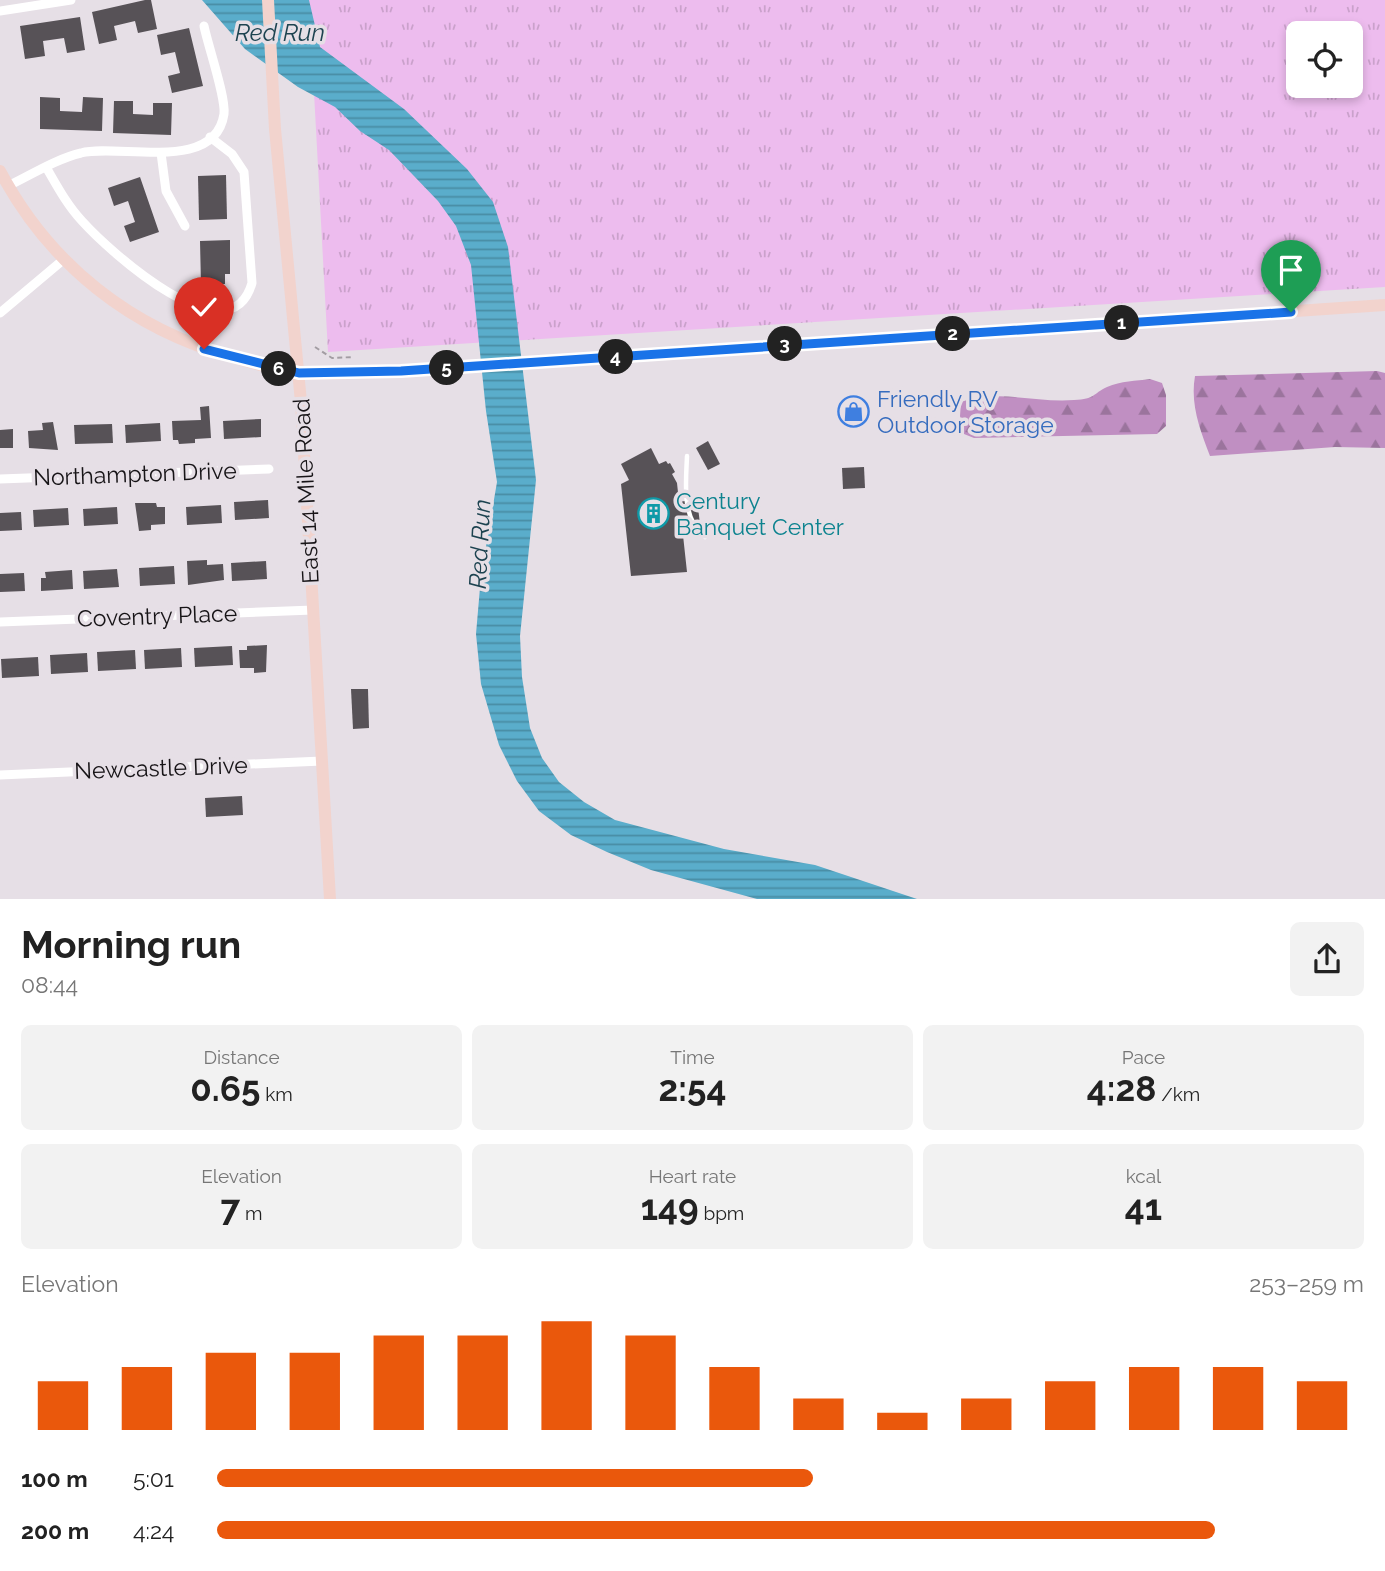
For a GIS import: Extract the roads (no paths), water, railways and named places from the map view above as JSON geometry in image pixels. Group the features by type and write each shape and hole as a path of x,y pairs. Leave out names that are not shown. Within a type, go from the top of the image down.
{"main road":[{"name":"East 14 Mile Road","path":"268,0 299,373 330,899"},
{"path":"0,171 32,225 63,260 114,303 166,333 215,353 299,373 450,368 1385,305"}],"street":[{"path":"0,11 71,0"},
{"path":"8,186 80,153 161,153 189,150 210,137 222,121 224,111 204,26"},
{"path":"46,167 79,219 122,261 197,305 220,312 229,311 248,298 252,283 247,184 240,163 210,137"},
{"path":"161,153 166,191 186,226"},
{"path":"0,313 63,260"},
{"name":"Northampton Drive","path":"0,479 269,469"},
{"name":"Coventry Place","path":"0,622 313,610"},
{"name":"Newcastle Drive","path":"0,775 322,761"}],"lane":[{"path":"687,456 686,484 690,520 705,537"}],"water":[{"name":"Red Run","path":"202,0 309,0 320,47 404,109 467,169 493,202 508,247 536,480 520,636 522,677 530,728 542,758 559,782 584,802 615,820 724,849 815,865 917,899 757,899 651,870 571,835 539,811 517,781 499,745 481,684 476,634 481,576 497,482 486,411 471,265 456,226 438,201 389,150 360,131 335,107 298,87 245,49"}],"place":[{"name":"Friendly RV Outdoor Storage","path":"854,412"},
{"name":"Century Banquet Center","path":"653,514"}]}
